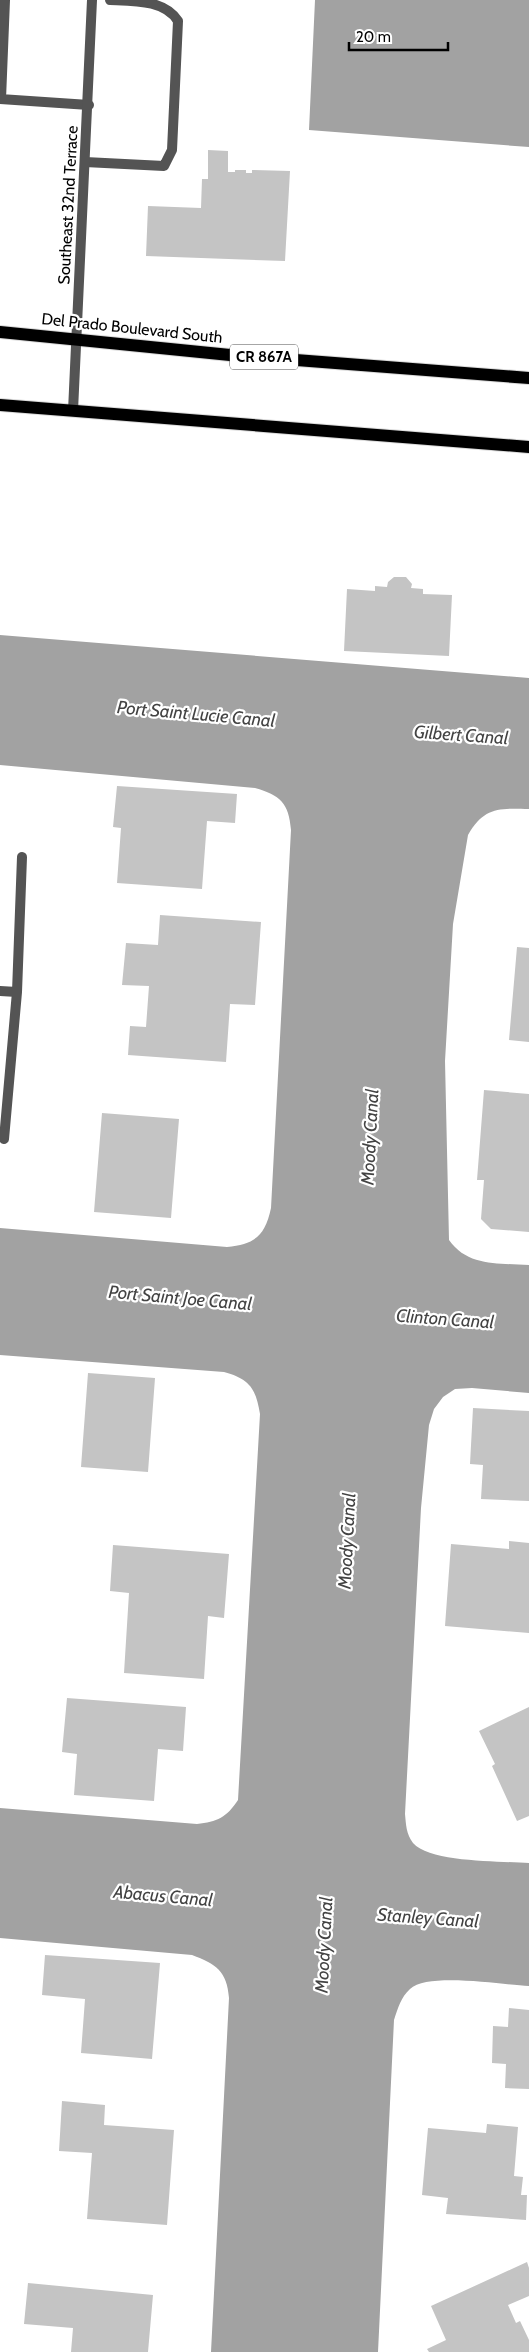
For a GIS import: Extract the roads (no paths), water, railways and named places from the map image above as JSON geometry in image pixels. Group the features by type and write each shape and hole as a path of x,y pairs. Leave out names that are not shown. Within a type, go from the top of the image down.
{"main road":[{"name":"Del Prado Boulevard South","path":"0,332 76,338 230,355 529,378"},
{"path":"0,405 529,447"}],"street":[{"path":"6,0 0,99 89,105"},
{"name":"Southeast 32nd Terrace","path":"73,411 89,105 92,0"},
{"path":"85,162 164,166 172,150 178,21 173,11 160,3 110,0"},
{"path":"4,1139 17,992 22,857"},
{"path":"0,992 17,992"}],"water":[{"path":"315,0 529,0 529,147 309,130"},
{"path":"0,635 529,678 529,809 501,809 493,811 480,819 468,835 453,924 445,1061 449,1240 465,1255 475,1259 485,1262 529,1265 529,1393 472,1388 455,1389 443,1397 434,1409 429,1425 421,1508 405,1814 409,1836 413,1843 422,1850 450,1858 529,1863 529,1986 449,1980 433,1981 419,1984 410,1989 398,2007 394,2020 378,2352 211,2352 229,1998 226,1981 219,1970 214,1965 192,1955 0,1938 0,1808 197,1824 221,1818 230,1811 238,1800 260,1414 254,1392 240,1378 224,1372 0,1355 0,1228 227,1247 252,1241 262,1232 269,1218 271,1208 291,830 288,813 282,801 271,794 255,788 0,765"}],"water label":[{"name":"Port Saint Lucie Canal","path":"196,714"},
{"name":"Gilbert Canal","path":"461,735"},
{"name":"Moody Canal","path":"370,1137"},
{"name":"Port Saint Joe Canal","path":"180,1298"},
{"name":"Clinton Canal","path":"445,1319"},
{"name":"Moody Canal","path":"347,1541"},
{"name":"Abacus Canal","path":"163,1896"},
{"name":"Stanley Canal","path":"428,1918"},
{"name":"Moody Canal","path":"324,1945"}]}
